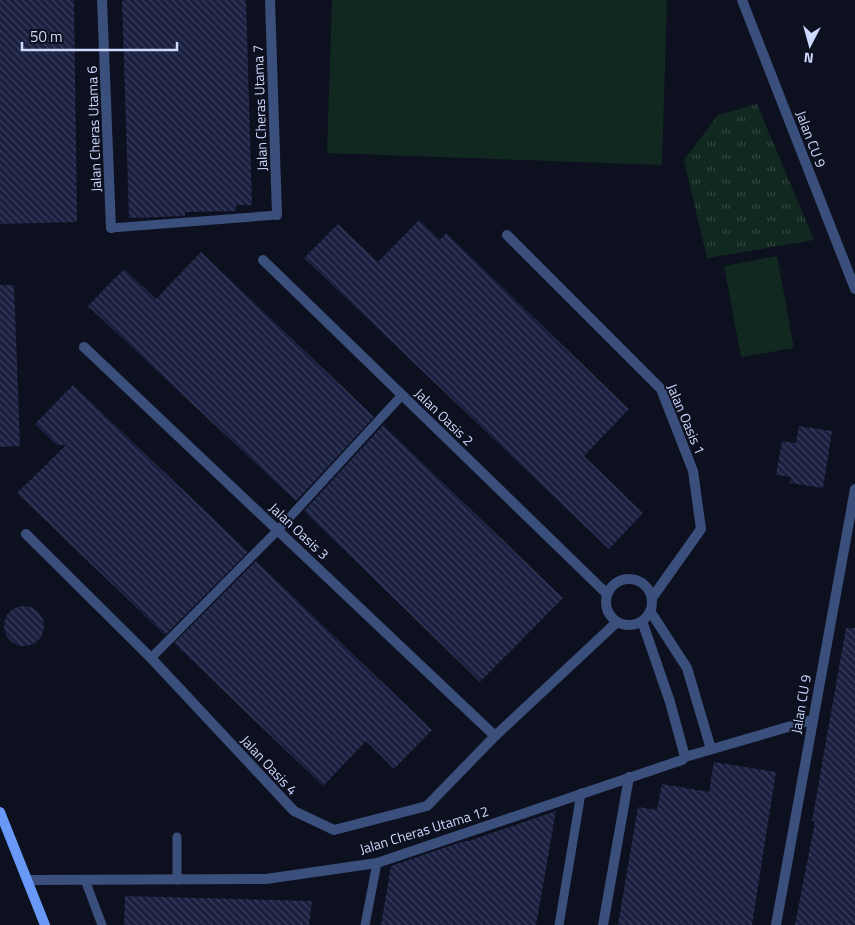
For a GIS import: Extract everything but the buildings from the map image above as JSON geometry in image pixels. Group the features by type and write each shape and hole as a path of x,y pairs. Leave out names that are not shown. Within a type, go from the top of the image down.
{"street":[{"name":"Jalan Cheras Utama 6","path":"102,0 111,228"},
{"name":"Jalan Cheras Utama 7","path":"270,0 277,215"},
{"name":"Jalan CU 9","path":"742,0 855,289"},
{"name":"Jalan Oasis 1","path":"507,235 661,388 693,471 701,529 652,598"},
{"name":"Jalan Oasis 2","path":"263,260 607,594"},
{"name":"Jalan Oasis 3","path":"84,347 495,736"},
{"name":"Jalan CU 9","path":"776,925 855,489"},
{"name":"Jalan Oasis 4","path":"26,534 151,658 294,811 334,830 427,806 495,736 617,622"},
{"path":"625,579 637,580 647,587 652,598 650,612 642,621 630,625 617,622 610,615 606,605 607,594 614,584 625,579"},
{"path":"650,612 687,668 711,750"},
{"path":"642,621 670,702 685,757"},
{"name":"Jalan Cheras Utama 12","path":"28,880 266,880 377,863 682,760 685,757 812,720"},
{"path":"603,925 629,777"},
{"path":"1,819 28,880 45,925"}],"lane":[{"path":"111,228 277,215"},
{"path":"151,658 278,530 402,395"},
{"path":"559,925 581,793"},
{"path":"177,837 177,880"},
{"path":"366,925 377,863"},
{"path":"85,880 102,925"}],"green space":[{"path":"332,0 667,0 662,165 327,153"},
{"path":"757,104 814,240 707,258 684,160 718,115"},
{"path":"777,256 794,348 741,357 724,266"}]}
